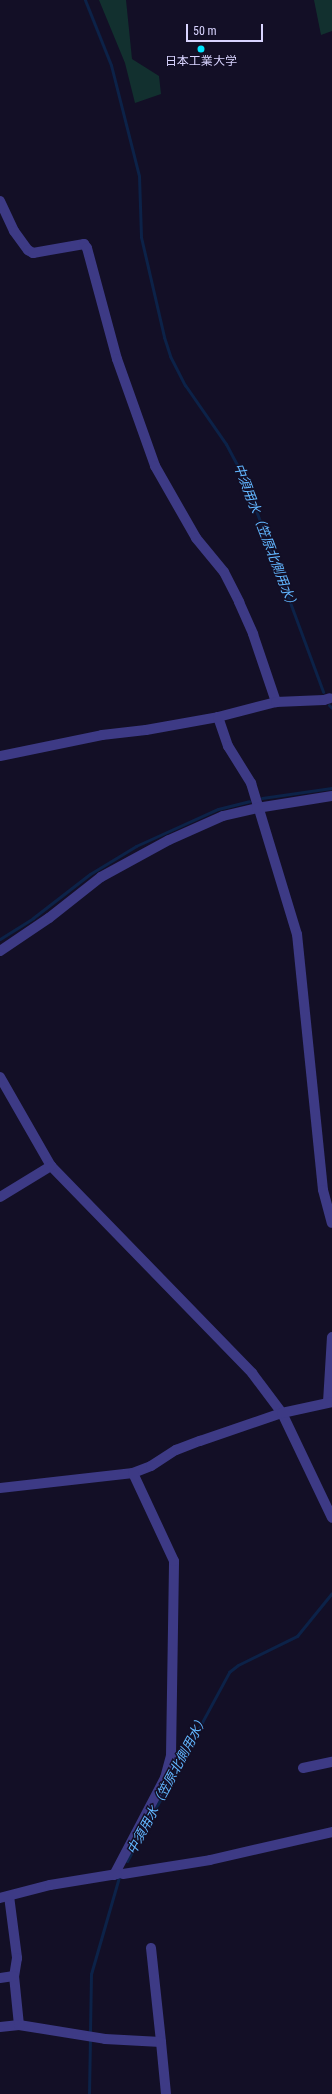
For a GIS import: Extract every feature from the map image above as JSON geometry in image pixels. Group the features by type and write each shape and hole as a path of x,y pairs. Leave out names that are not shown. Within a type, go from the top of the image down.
{"street":[{"path":"0,202 14,231 28,250 34,253 84,244 116,359 155,466 196,538 224,572 240,602 253,634 276,702"},
{"path":"0,756 102,735 146,730 218,716 276,702 324,700 330,698"},
{"path":"218,716 231,752 248,775 297,934 323,1190 332,1223"},
{"path":"0,951 49,918 101,877 222,816 257,808 332,796"},
{"path":"0,1077 51,1166 252,1373 282,1413 332,1518"},
{"path":"0,1197 51,1166"},
{"path":"0,1488 133,1473 151,1466 176,1450 282,1413 330,1402 332,1337"},
{"path":"118,1874 165,1778 171,1755 174,1561 133,1473"},
{"path":"303,1768 332,1762"},
{"path":"19,2025 14,1976 17,1958 5,1897 50,1885 210,1860 332,1832"},
{"path":"151,1948 166,2094"},
{"path":"0,1978 14,1976"},
{"path":"0,2028 19,2025 105,2039 161,2042"}],"green space":[{"path":"99,0 126,0 132,59 159,76 161,94 135,103 125,63"},
{"path":"314,0 332,0 332,31 321,35"}],"waterway":[{"name":"中須用水（笠原北側用水）","path":"85,0 111,65 139,176 141,237 164,337 170,356 185,385 226,444 244,478 323,692"},
{"name":"中須用水（笠原北側用水）","path":"329,705 332,708"},
{"path":"262,798 332,788"},
{"path":"0,939 33,918 90,874 136,846 218,809 249,801"},
{"name":"中須用水（笠原北側用水）","path":"127,1861 229,1672 238,1665 297,1636 332,1593"},
{"name":"中須用水（笠原北側用水）","path":"90,2031 91,1974 119,1877"},
{"name":"中須用水（笠原北側用水）","path":"89,2094 90,2039"}],"place":[{"name":"日本工業大学","path":"201,49"}]}
